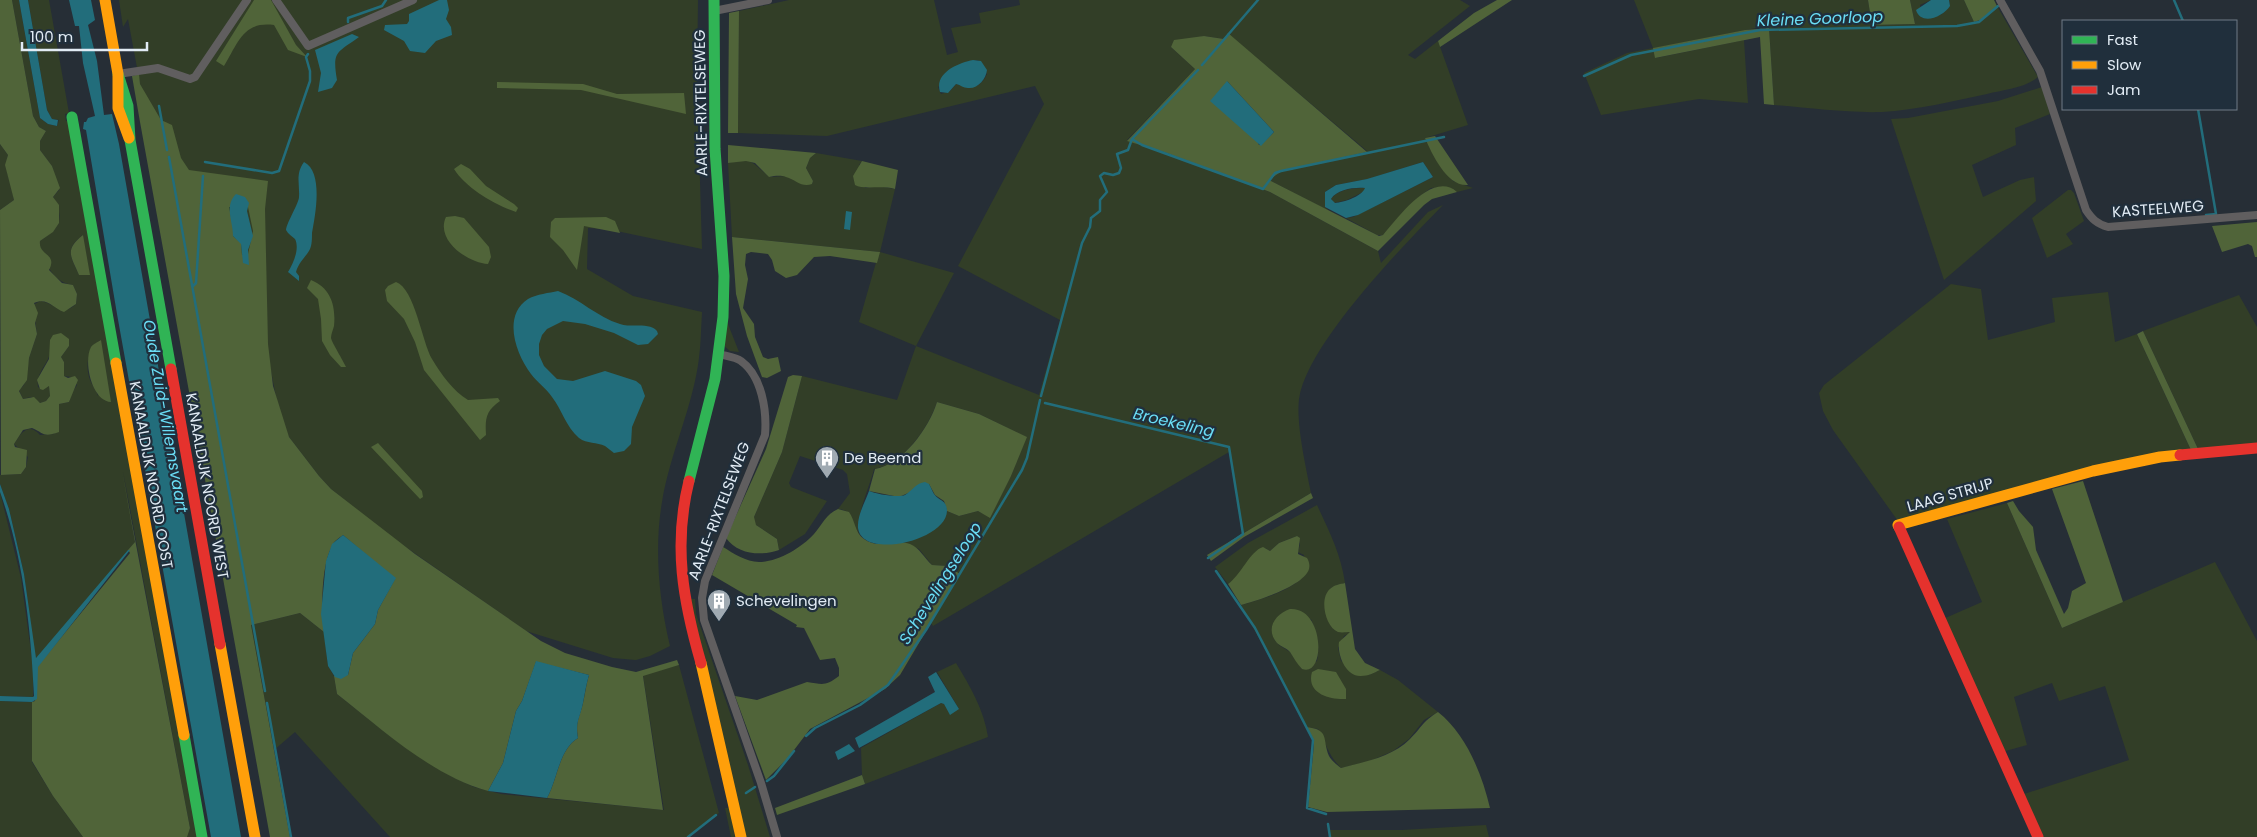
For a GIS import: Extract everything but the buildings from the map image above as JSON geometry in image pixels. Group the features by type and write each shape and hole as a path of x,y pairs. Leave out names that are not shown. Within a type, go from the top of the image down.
{"street":[{"name":"KANAALDIJK NOORD WEST","path":"105,0 118,74 118,108 122,124 130,140 255,837"},
{"path":"118,74 158,68 190,79 195,77 247,0"},
{"path":"276,0 308,46 412,0"},
{"path":"714,5 768,0"},
{"name":"KASTEELWEG","path":"2000,0 2040,72 2086,210 2092,219 2108,227 2257,215"},
{"name":"AARLE-RIXTELSEWEG","path":"714,5 715,149 724,276 723,317 715,379 683,505 680,554 687,616 733,796 741,837"},
{"name":"KANAALDIJK NOORD OOST","path":"72,117 202,837"},
{"name":"AARLE-RIXTELSEWEG","path":"718,354 740,360 750,369 762,398 766,420 765,435 705,582 702,598 704,620 761,783 777,837"},
{"name":"LAAG STRIJP","path":"2038,837 1898,525 2102,469 2160,457 2257,448"}],"green space":[{"path":"0,0 12,0 33,116 39,127 46,131 40,141 40,150 52,166 60,188 53,197 59,205 59,223 53,232 40,241 40,246 50,257 51,264 49,270 62,283 73,285 77,294 76,304 64,312 43,301 34,303 38,313 35,323 37,334 29,358 27,380 19,391 23,399 34,397 40,403 46,401 50,396 49,386 43,390 40,389 37,380 49,359 50,340 53,335 61,333 69,339 69,346 61,357 64,362 64,376 68,378 75,376 78,380 69,402 59,404 59,432 47,435 32,428 23,430 14,444 15,447 27,450 26,467 21,474 1,475 0,210 14,200 5,165 8,155 0,144"},
{"path":"12,0 19,0 40,118 48,124 57,126 59,120 52,119 47,110 28,0 49,0 69,113 65,114 66,121 70,121 199,837 185,837 190,828 123,471 135,542 40,656 36,658 35,656 24,574 9,509 0,484 0,475 21,474 26,467 28,457 14,444 22,432 29,429 36,431 40,435 54,434 59,425 59,404 69,402 71,394 77,385 71,377 64,376 64,362 61,357 69,346 69,339 50,344 49,356 39,376 38,387 41,389 49,386 50,396 46,401 40,403 31,397 23,399 19,390 24,385 29,358 37,334 33,305 40,301 66,310 76,304 77,294 73,285 59,280 50,270 39,244 40,241 52,232 58,222 59,211 53,197 59,190 52,166 40,150 40,141 46,131 39,127 33,116","holes":["83,235 79,275 72,258 71,249","101,340 98,396 90,380 88,361 94,347"]},
{"path":"119,0 698,0 697,80 702,249 607,229 588,228 587,269 633,296 702,312 700,352 696,376 670,466 662,502 658,538 663,611 670,646 650,656 636,660 613,658 526,631 387,534 331,489 319,476 289,437 281,422 270,366 182,171 140,84 128,19 123,27"},
{"path":"254,0 271,0 296,45 307,57 288,50 274,25 264,25 255,26 243,35 224,66 216,61"},
{"path":"789,0 934,0 947,55 958,52 951,28 981,23 979,13 1020,5 1019,0 1460,0 1470,6 1408,55 1415,59 1438,41 1468,125 1425,138 1453,181 1473,188 1457,192 1442,187 1431,188 1420,196 1383,235 1377,235 1346,218 1353,217 1433,177 1423,162 1368,179 1336,185 1325,192 1325,207 1329,211 1269,180 1282,171 1367,151 1228,34 1224,39 1204,36 1171,47 1195,69 1127,140 1270,192 1378,251 1381,263 1428,212 1443,205 1359,297 1319,351 1306,377 1298,409 1302,446 1311,493 1242,534 1229,452 933,626 931,623 960,574 948,566 932,565 919,549 903,542 929,532 940,523 947,511 959,516 978,511 984,514 1011,476 1026,437 979,414 937,402 921,434 913,444 895,460 885,466 874,469 859,519 859,533 850,514 838,509 850,493 847,474 843,470 800,456 789,483 791,487 827,501 805,534 779,550 777,539 756,525 754,517 782,452 802,376 897,400 916,346 1039,395 1060,320 958,266 1044,104 1035,86 827,136 738,133 739,11","holes":["978,60 987,74 984,80 977,86 956,84 950,91 941,94 938,87 966,62"]},
{"path":"1497,0 1512,0 1440,47 1438,41 1474,13"},
{"path":"1634,0 1868,0 1872,25 1915,24 1910,0 1931,0 1920,5 1923,18 1925,18 1942,14 1950,6 1949,0 1964,0 1974,22 1983,19 1997,6 2038,77 2027,84 2014,88 1935,105 1895,111 1855,112 1774,105 1769,28 1761,27 1654,48 1656,58 1744,40 1748,103 1699,99 1601,115 1584,73 1627,53 1653,48"},
{"path":"1868,0 1910,0 1915,24 1872,25"},
{"path":"1964,0 1994,0 1997,6 1983,19 1974,22"},
{"path":"739,11 738,133 728,133 729,13"},
{"path":"1769,28 1774,105 1764,104 1760,37 1655,58 1653,48 1745,30"},
{"path":"1228,33 1367,152 1282,171 1269,180 1379,236 1383,235 1406,208 1427,191 1437,187 1447,187 1457,192 1432,199 1378,251 1270,192 1164,152 1127,141 1195,69 1171,47 1174,40 1204,36 1224,39","holes":["1227,81 1274,132 1259,145"]},
{"path":"139,74 140,84 161,120 172,125 181,158 189,170 268,181 265,209 268,344 273,386 289,437 331,489 415,554 541,641 565,653 636,672 677,660 679,665 643,676 663,810 547,798 562,757 578,738 577,723 589,675 536,662 522,701 516,711 503,763 488,791 467,784 427,763 337,694 334,676 348,675 353,653 375,624 378,610 395,579 343,535 333,544 326,565 322,600 324,632 300,613 251,625 290,837 270,837 132,76","holes":["229,207 248,207 253,231 248,254 242,255 241,243 233,236"]},
{"path":"497,82 583,84 617,94 684,93 686,114 581,90 497,88"},
{"path":"2042,87 2050,114 2015,128 2016,145 1972,165 1983,197 2020,180 2034,177 2036,201 1944,280 1891,119 1908,118 1998,101"},
{"path":"1435,136 1468,185 1453,181 1441,168 1425,138"},
{"path":"0,144 8,155 7,172 14,200 0,210"},
{"path":"728,145 816,153 810,158 806,168 813,181 812,184 802,184 782,176 769,177 755,163 746,161 728,163"},
{"path":"816,153 862,161 859,165 865,188 878,186 895,189 880,252 954,273 916,346 859,322 879,252 732,237 728,163 743,160 752,162 770,177 785,176 812,184 813,181 806,168 810,158"},
{"path":"862,161 898,170 895,189 855,185 853,176"},
{"path":"461,164 470,169 486,186 514,204 518,208 516,212 490,200 466,183 454,169"},
{"path":"1365,188 1365,191 1347,200 1334,203 1331,199 1342,191"},
{"path":"2068,190 2074,193 2084,221 2066,234 2073,244 2047,258 2032,218"},
{"path":"446,217 464,218 489,247 491,257 488,264 480,263 463,255 449,242 444,226"},
{"path":"606,217 615,221 620,233 584,226 577,270 563,250 550,237 551,222 555,218"},
{"path":"2257,222 2257,257 2255,257 2252,246 2248,244 2222,252 2212,226"},
{"path":"83,235 90,275 79,275 71,254 73,245"},
{"path":"732,237 880,252 877,263 830,256 814,257 797,275 786,278 775,271 768,254 751,252 746,254 745,265 748,279 743,308 754,324 755,337 763,357 768,359 778,357 781,371 767,378 762,377 747,336 736,294"},
{"path":"311,280 318,283 331,298 334,326 331,338 346,367 341,367 330,355 322,341 318,299 307,288"},
{"path":"396,282 403,287 408,295 428,351 448,382 468,400 498,398 500,401 487,415 486,435 480,440 424,370 415,342 404,319 387,301 385,290"},
{"path":"1951,284 1981,289 1988,340 2055,322 2052,298 2108,292 2115,342 2137,334 2191,450 1898,521 1833,430 1823,411 1819,393 1824,385"},
{"path":"2239,295 2257,327 2257,443 2198,449 2143,331"},
{"path":"726,319 739,352 730,351 723,345"},
{"path":"2143,331 2198,449 2191,450 2137,334"},
{"path":"101,340 111,402 104,400 94,388 89,371 88,362 91,347"},
{"path":"793,375 802,376 782,452 754,517 756,525 777,539 779,550 751,553 737,548 726,538 766,449 788,377"},
{"path":"937,402 979,414 1027,437 1011,476 990,518 978,511 959,516 947,511 944,501 935,495 929,484 899,497 869,491 875,469 895,460 914,443 928,423"},
{"path":"378,443 422,491 423,497 420,499 371,447"},
{"path":"122,471 190,828 187,837 83,837 53,796 32,761 32,702 35,701 37,667 130,553 128,550 135,542"},
{"path":"2083,481 2123,602 2062,628 2007,503 2013,501 2033,527 2036,550 2064,614 2068,608 2072,591 2086,583 2052,489"},
{"path":"0,492 21,578 33,666 33,697 0,696"},
{"path":"1311,493 1313,498 1244,537 1211,561 1207,555"},
{"path":"2007,503 2062,628 2215,562 2257,641 2257,837 2043,837 2021,795 2129,760 2105,686 2059,701 2052,683 2014,697 2027,745 2002,752 1943,619 1982,602 1947,519"},
{"path":"1317,505 1338,552 1345,583 1338,585 1343,632 1352,632 1344,636 1338,648 1341,661 1369,675 1380,670 1398,680 1438,712 1424,720 1409,739 1393,751 1370,761 1341,768 1331,754 1318,729 1307,727 1241,605 1285,590 1306,574 1304,555 1298,552 1300,544 1297,536 1279,543 1270,551 1265,548 1236,579 1228,584 1215,567 1248,543","holes":["1311,619 1318,645 1317,661 1302,669 1290,652 1279,645 1274,639"]},
{"path":"838,509 849,512 861,536 869,542 875,544 898,542 910,544 932,565 948,566 960,574 900,675 885,689 810,729 788,758 766,780 735,696 757,700 807,682 827,683 839,676 839,668 835,658 820,660 804,628 796,627 797,625 712,575 723,547 749,560 759,562 774,560 803,544 814,534 827,517"},
{"path":"1297,536 1300,538 1298,554 1307,558 1309,563 1309,569 1305,575 1290,587 1241,605 1228,584 1258,549 1263,547 1270,551 1279,543"},
{"path":"1345,583 1355,649 1365,663 1380,670 1361,676 1351,673 1347,669 1339,653 1339,642 1350,632 1338,632 1333,629 1325,612 1324,605 1327,593 1333,587"},
{"path":"688,599 695,599 696,614 748,765 770,837 746,837"},
{"path":"1290,609 1302,611 1316,629 1318,653 1315,663 1310,669 1302,669 1290,652 1273,638 1273,623 1280,614"},
{"path":"300,613 324,632 328,666 334,676 337,694 395,740 451,776 474,787 501,794 664,810 643,675 679,665 719,813 687,837 390,837 295,732 274,750 251,625"},
{"path":"956,663 980,708 988,737 865,784 862,775 861,748 941,703 959,709 937,672"},
{"path":"1318,669 1336,672 1346,689 1346,699 1326,696 1316,690 1312,685 1311,679 1312,672"},
{"path":"0,701 32,702 32,762 53,796 83,837 0,837"},
{"path":"1438,712 1448,721 1465,743 1477,768 1490,808 1327,812 1308,807 1314,744 1307,727 1319,730 1322,733 1329,756 1341,768 1386,755 1395,750 1410,739 1425,722"},
{"path":"862,775 865,784 777,815 775,808"},
{"path":"725,808 730,808 735,837 731,837"},
{"path":"1486,825 1489,837 1331,837 1330,830 1402,830"}],"water":[{"path":"19,0 28,0 47,110 52,119 58,120 57,126 48,124 40,118"},
{"name":"Oude Zuid-Willemsvaart","path":"69,0 91,0 95,20 88,25 97,61 104,115 112,114 119,144 241,837 211,837 117,314 86,130 83,129 84,122 88,118 95,116 83,63 79,26 75,26"},
{"path":"439,0 447,0 449,10 446,19 451,27 452,35 436,41 425,53 410,51 404,41 384,30 385,25 407,24 409,14"},
{"path":"1931,0 1949,0 1950,6 1942,14 1927,19 1922,18 1916,10"},
{"path":"352,34 359,37 341,50 336,58 337,80 332,88 318,92 321,73 315,50"},
{"path":"973,60 981,61 987,70 981,83 972,88 965,88 956,84 948,93 940,92 939,85 944,74 954,66"},
{"path":"1227,81 1274,132 1261,146 1210,101"},
{"path":"304,162 310,167 314,175 317,195 311,246 296,272 299,276 299,281 288,272 294,261 297,247 295,239 286,230 298,200 299,175"},
{"path":"1423,162 1433,177 1358,215 1346,218 1325,207 1325,192 1336,185 1367,179","holes":["1365,188 1343,202 1335,203 1331,199 1337,193 1346,189"]},
{"path":"236,194 245,197 249,203 247,211 253,236 248,250 249,265 243,263 241,244 233,236 230,204"},
{"path":"846,211 852,212 850,230 844,229"},
{"path":"558,291 612,321 624,325 654,328 657,331 658,334 648,344 638,345 614,333 585,324 563,321 547,329 542,335 539,344 539,355 544,366 557,379 573,381 605,371 636,381 641,385 645,396 632,427 631,444 624,451 614,453 605,446 579,438 571,429 552,397 525,366 514,335 515,315 520,306 528,299"},
{"path":"925,482 929,484 934,494 947,507 943,522 933,531 904,543 888,545 873,543 863,538 858,528 858,523 869,491 902,496"},
{"path":"0,484 9,509 24,574 36,658 128,550 130,550 38,667 37,699 32,702 0,701 0,696 34,696 31,644 20,567 15,541 0,492"},
{"path":"343,535 396,578 378,610 375,624 353,653 348,675 341,679 335,677 328,666 321,614 326,561 332,544"},
{"path":"536,661 589,675 577,724 578,738 562,757 547,798 488,791 503,763 516,711 522,701"},
{"path":"936,672 959,709 950,715 944,704 941,703 859,748 855,738 935,692 928,677"},
{"path":"849,744 855,751 838,760 835,752"}],"waterway":[{"path":"348,22 348,18 382,6 386,0"},
{"name":"Schevelingseloop","path":"1202,65 1258,0"},
{"path":"2174,0 2183,20"},
{"name":"Kleine Goorloop","path":"1584,76 1631,55 1760,30 1957,26 1979,22 1998,6"},
{"path":"205,162 272,173 279,171 310,81 310,71 306,57 308,54"},
{"name":"Schevelingseloop","path":"1041,396 1082,243 1090,227 1091,218 1100,211 1100,200 1107,192 1100,176 1104,173 1113,175 1119,173 1121,168 1117,154 1128,150 1132,139 1198,70"},
{"path":"159,106 167,150"},
{"path":"2198,110 2216,214 2206,215"},
{"path":"1132,139 1142,145 1263,189 1275,173 1281,171 1444,137"},
{"path":"169,157 265,691"},
{"path":"193,286 196,283 203,176"},
{"name":"Schevelingseloop","path":"806,736 815,728 860,705 888,685 926,630 1022,470 1027,458 1040,400"},
{"name":"Broekeling","path":"1045,403 1229,447 1243,534 1208,558"},
{"name":"Broekeling","path":"1216,571 1255,628 1313,740 1307,808 1326,814"},
{"path":"267,703 291,837"},
{"name":"Schevelingseloop","path":"767,781 774,776 794,751"},
{"name":"Schevelingseloop","path":"746,793 755,787"},
{"name":"Schevelingseloop","path":"688,837 716,815"},
{"name":"Broekeling","path":"1328,824 1330,837"}],"traffic: fast":[{"path":"689,481 715,379 723,317 724,276 715,149 714,0"},
{"path":"118,74 128,106 130,140 171,369"},
{"path":"72,117 116,363"},
{"path":"184,735 202,837"}],"traffic: slow":[{"path":"105,0 118,74 118,108 129,138"},
{"path":"116,363 184,735"},
{"path":"1899,527 1898,525 2093,471 2160,457 2180,455"},
{"path":"220,644 255,837"},
{"path":"701,663 741,837"}],"traffic: jam":[{"path":"171,369 220,644"},
{"path":"2180,455 2257,448"},
{"path":"689,481 682,528 682,573 689,617 701,663"},
{"path":"1899,527 2038,837"}],"place":[{"name":"De Beemd","path":"827,479"},
{"name":"Schevelingen","path":"719,622"}]}
